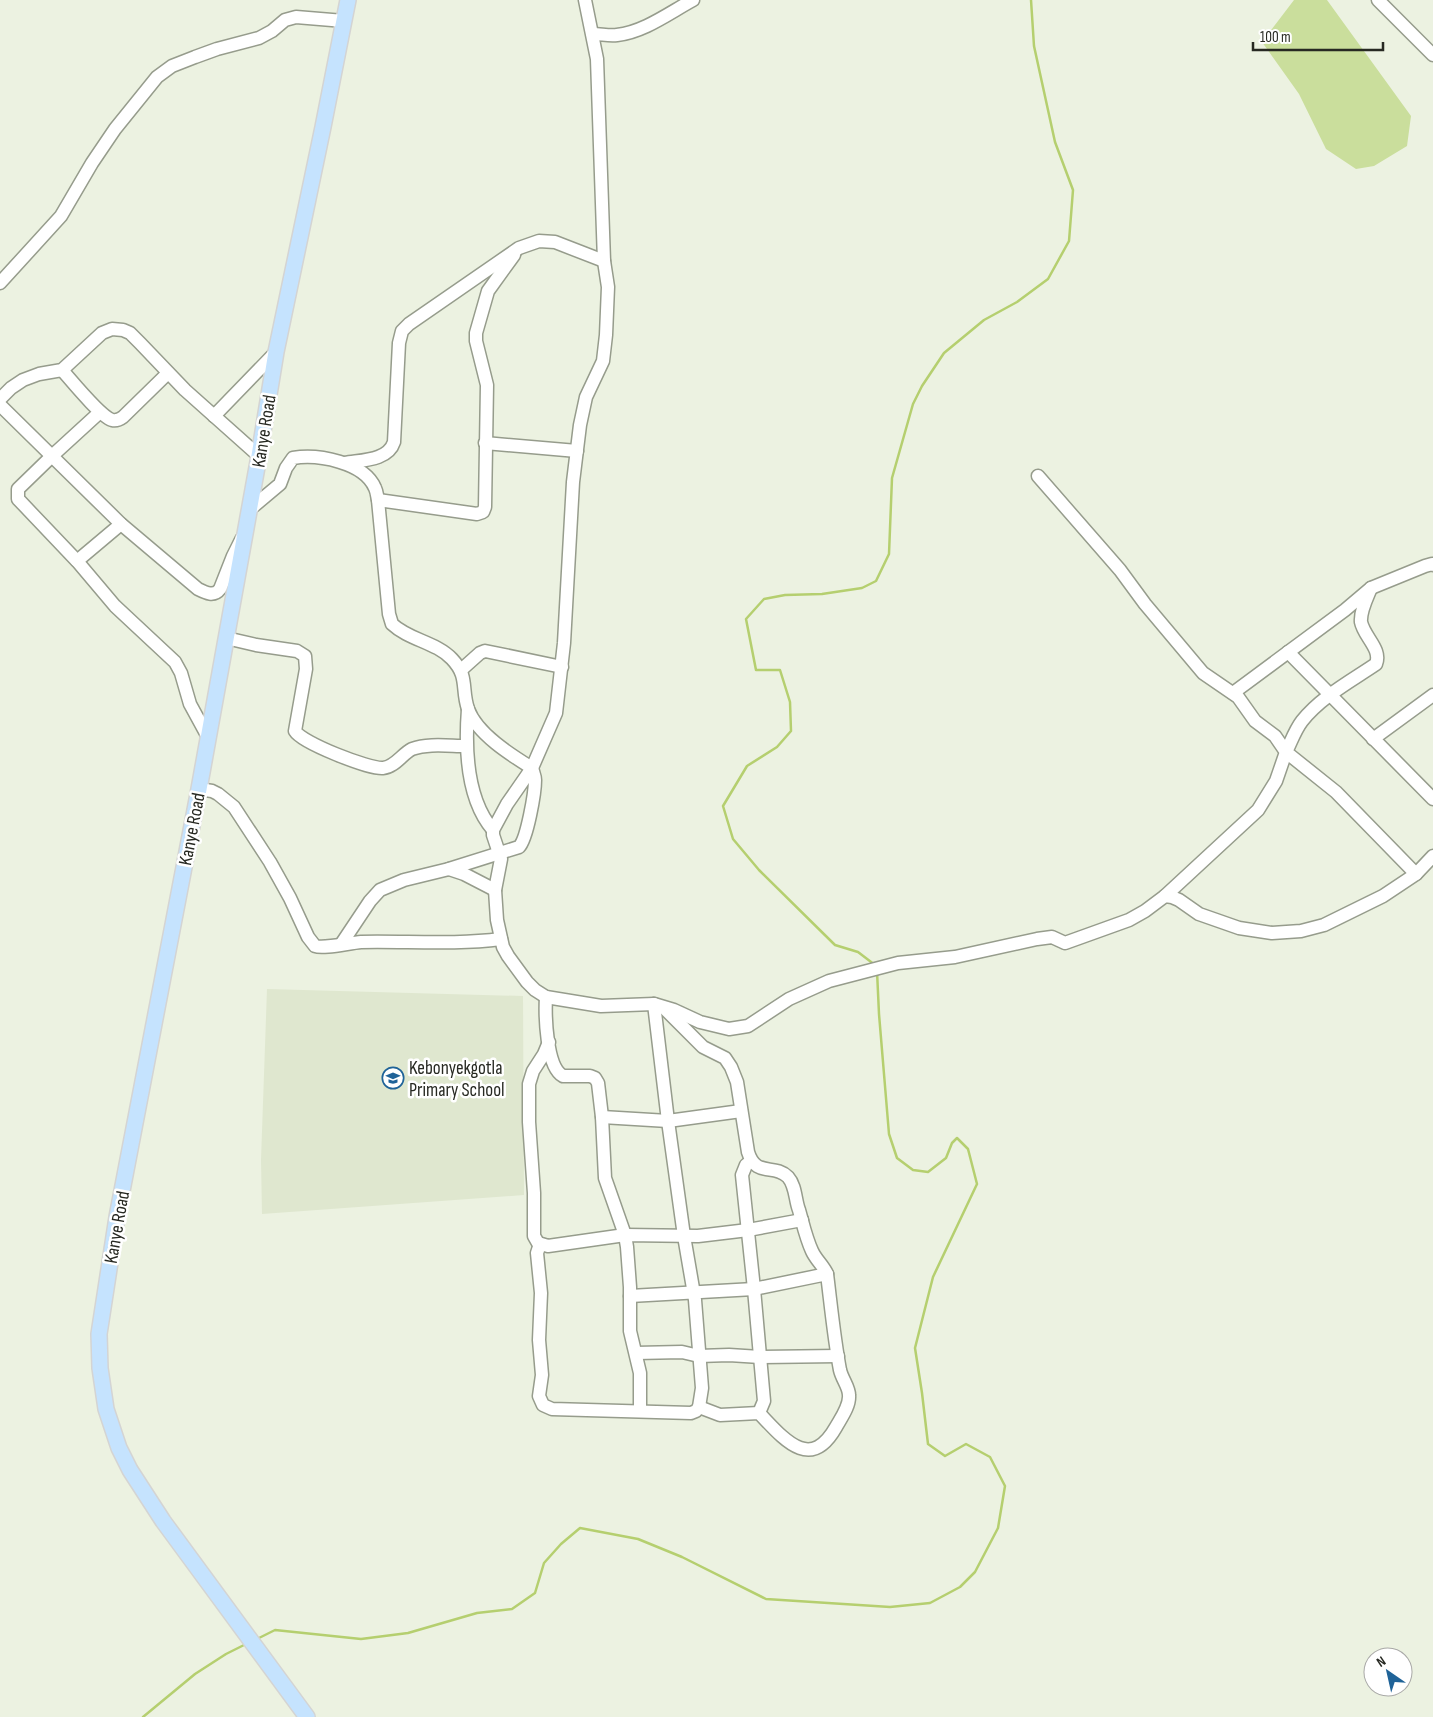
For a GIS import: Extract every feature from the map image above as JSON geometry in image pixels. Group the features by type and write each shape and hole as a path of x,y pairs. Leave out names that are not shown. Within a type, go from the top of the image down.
{"main road":[{"name":"Kanye Road","path":"307,1717 163,1521 130,1470 110,1426 104,1402 99,1334 117,1217 199,789 276,352 322,136 348,0"}],"street":[{"path":"586,0 597,59 604,261 608,287 606,335 602,361 582,407 573,482 567,604 556,713 532,768 507,804 493,830 500,866 495,890 497,920 501,939 508,956 535,990 546,997 600,1006 658,1005 700,1022 729,1029 748,1026 807,990 842,977 898,962 954,957 1037,939 1052,937 1065,943 1129,920 1145,912 1165,896 1258,810 1276,781 1286,752 1302,721 1312,710 1331,695 1376,664 1378,659 1377,652 1366,634 1361,620 1371,588"},
{"path":"593,34 610,36 628,33 693,0"},
{"path":"1378,0 1433,55"},
{"path":"0,283 61,216 92,163 157,77 172,66 216,48 259,38 272,31 285,20 296,17 344,21"},
{"path":"345,463 386,454 392,448 394,442 399,343 402,331 418,317 519,248 539,241 555,242 604,261"},
{"path":"378,500 483,512 485,507 487,385 476,342 476,333 488,291 519,248"},
{"path":"0,399 23,380 39,374 62,370 102,333 112,330 123,330 135,338 185,390 259,456"},
{"path":"214,416 276,352"},
{"path":"62,370 100,412 113,420 118,420 168,373"},
{"path":"0,405 120,524 198,589 212,594 217,593 232,556 244,533"},
{"path":"100,412 52,455 18,489 18,499 77,561 115,606 175,662 181,673 190,704 208,737"},
{"path":"485,444 577,452"},
{"path":"249,510 280,484 289,462 293,458 331,459 345,463 372,483 376,489 378,500 390,620 395,627 445,653 461,670 468,710 466,746 475,794 482,815 493,830"},
{"path":"1038,476 1120,570 1145,604 1203,673 1233,693 1256,720 1275,736 1286,752 1336,792 1416,874"},
{"path":"77,561 120,524"},
{"path":"1233,693 1346,610 1371,588 1433,564"},
{"path":"226,638 297,651 305,656 306,669 295,731 304,739 325,749 381,768 390,766 409,751 419,747 466,746"},
{"path":"461,670 480,653 486,651 562,667"},
{"path":"1288,652 1433,799"},
{"path":"1373,739 1433,695"},
{"path":"342,943 370,901 380,890 404,880 449,869 519,847 525,839 535,782 532,768 498,744 475,721 468,710"},
{"path":"199,789 212,791 234,807 270,862 313,944 321,947 342,943 459,943 501,939"},
{"path":"1165,896 1179,900 1199,914 1239,928 1287,934 1324,925 1383,896 1416,874 1433,856"},
{"path":"449,869 464,874 495,890"},
{"path":"546,997 549,1042 554,1067 561,1076 587,1075 597,1079 602,1117 605,1178 625,1235 629,1263 630,1331 640,1373 640,1411"},
{"path":"658,1005 728,1062 737,1082 751,1161 761,1169 778,1172 788,1177 795,1190 812,1251 827,1274 838,1356 849,1401 829,1439 822,1446 809,1450 795,1446 780,1435 759,1413 720,1415 699,1407"},
{"path":"540,1244 537,1253 541,1293 538,1340 542,1375 539,1396 541,1403 552,1409 695,1412 699,1407 702,1388 695,1293 684,1236 668,1121 658,1005"},
{"path":"700,1022 703,1042"},
{"path":"703,1042 716,1026"},
{"path":"549,1042 533,1071 529,1084 534,1236 536,1242 548,1246 625,1235 698,1236 748,1230 802,1220"},
{"path":"602,1117 668,1121 741,1111"},
{"path":"751,1161 746,1165 742,1175 764,1401 759,1413"},
{"path":"630,1296 754,1289 827,1274"},
{"path":"636,1353 682,1352 699,1356 729,1355 760,1358 838,1356"}],"shaded area":[{"name":"Kebonyekgotla Primary School","path":"267,989 523,996 524,1195 262,1214 261,1160"}],"green space":[{"path":"1294,0 1327,0 1411,116 1407,146 1374,166 1356,169 1326,149 1299,94 1262,42"}],"waterway":[{"path":"875,965 858,952 835,945 759,870 733,839 723,806 747,766 777,747 791,731 790,702 780,670 756,670 746,619 764,599 785,595 822,594 862,588 876,581 889,554 892,478 913,404 922,386 944,353 984,320 1017,302 1048,279 1069,241 1073,190 1055,142 1034,46 1031,0"},
{"path":"257,1639 275,1630 361,1639 408,1633 477,1613 512,1609 535,1593 544,1563 561,1544 580,1528 638,1539 682,1557 766,1599 890,1607 930,1603 960,1587 975,1572 998,1528 1005,1486 990,1457 966,1444 945,1456 928,1444 915,1348 933,1277 977,1184 968,1149 957,1138 952,1143 946,1158 928,1172 913,1170 897,1158 889,1134 877,971"},
{"path":"143,1717 195,1674 226,1654 248,1643"}],"place":[{"name":"Kebonyekgotla Primary School","path":"393,1078"}]}
